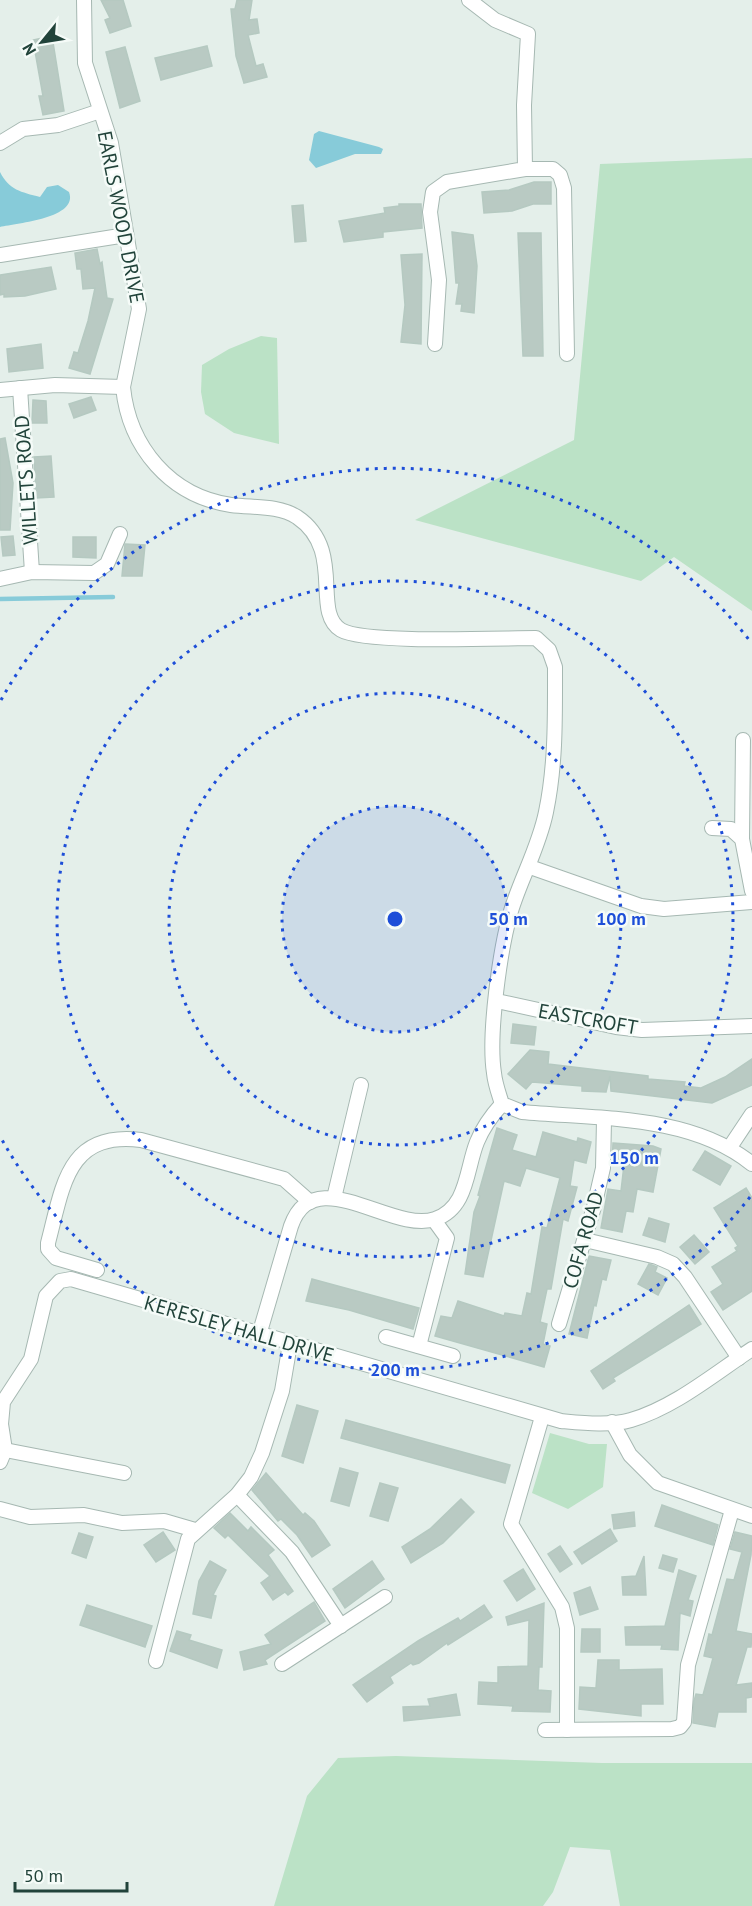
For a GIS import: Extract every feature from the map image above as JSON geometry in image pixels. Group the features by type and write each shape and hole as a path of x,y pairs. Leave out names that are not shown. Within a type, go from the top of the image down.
{"street":[{"name":"EARLS WOOD DRIVE","path":"84,0 85,63 111,143 139,319 130,347 123,387 137,438 159,469 172,482 189,493 218,503 285,511 309,527 323,551 329,615 342,630 371,637 536,639 549,650 555,667 552,776 546,814 530,867 512,909 505,940 492,1042 494,1074 502,1104"},
{"path":"469,0 495,20 528,34 524,105 525,169"},
{"path":"0,143 23,129 57,125 100,111"},
{"path":"435,344 439,280 430,212 433,192 447,182 525,169 553,170 560,175 564,188 567,354"},
{"path":"0,255 126,235"},
{"path":"0,390 55,385 123,387"},
{"name":"WILLETS ROAD","path":"20,388 32,572"},
{"path":"0,579 32,572 100,571 107,564 120,534"},
{"path":"744,740 742,839 752,891"},
{"path":"712,828 730,829 742,839"},
{"path":"530,867 641,906 664,909 752,902"},
{"name":"EASTCROFT","path":"497,1001 616,1028 642,1030 752,1026"},
{"path":"334,1198 361,1085"},
{"path":"259,1335 295,1213 318,1198 334,1198 417,1220 434,1220 459,1201 477,1142 490,1117 502,1104 522,1112 665,1126 706,1136 730,1147 752,1164"},
{"path":"730,1147 752,1114"},
{"name":"COFA ROAD","path":"559,1324 579,1250 585,1240 603,1168 604,1120"},
{"path":"97,1270 56,1258 48,1249 48,1243 65,1180 74,1161 86,1150 101,1143 121,1138 141,1140 284,1179 309,1202"},
{"path":"418,1346 447,1238 434,1220"},
{"path":"585,1240 657,1257 673,1264 686,1277 739,1358"},
{"name":"KERESLEY HALL DRIVE","path":"3,1456 1,1424 3,1402 31,1359 46,1296 60,1281 70,1279 542,1417 580,1423 630,1420 667,1405 752,1349"},
{"path":"386,1337 453,1356"},
{"path":"156,1661 188,1539 195,1530 237,1495 251,1477 270,1432 282,1391 290,1344"},
{"path":"542,1417 511,1524 562,1607 567,1628 567,1730"},
{"path":"612,1422 630,1455 658,1483 752,1516"},
{"path":"3,1456 124,1473"},
{"path":"237,1495 292,1552 341,1626"},
{"path":"0,1509 30,1517 84,1515 122,1523 164,1521 195,1530"},
{"path":"545,1730 672,1729 680,1727 684,1722 688,1665 732,1510"},
{"path":"282,1664 385,1597"}],"green space":[{"path":"752,158 752,611 674,557 641,581 415,520 574,440 600,164"},
{"path":"261,336 277,338 279,444 234,433 205,414 201,392 202,365 229,349"},
{"path":"550,1433 589,1444 607,1444 603,1487 568,1509 532,1493"},
{"path":"396,1756 602,1763 752,1763 752,1906 620,1906 610,1850 570,1847 553,1892 543,1906 274,1906 307,1796 338,1758"}],"water":[{"path":"319,131 383,149 381,154 355,154 316,168 309,160 314,134"},
{"path":"0,172 7,183 21,192 40,197 47,187 58,185 69,192 70,201 65,208 45,218 0,227"}],"building":[{"path":"101,0 123,0 131,26 110,33 105,20 110,18"},
{"path":"237,0 252,0 249,20 257,19 259,33 248,35 256,66 263,64 267,77 244,83 236,56 231,9 235,9"},
{"path":"52,36 64,111 43,115 39,96 43,96 33,40"},
{"path":"207,46 212,66 161,80 155,58"},
{"path":"125,47 140,101 120,108 106,52"},
{"path":"534,182 551,182 551,204 533,204 512,211 484,213 482,192 509,190"},
{"path":"399,204 421,204 422,228 383,232 383,237 344,242 339,221 385,213 384,208 399,206"},
{"path":"303,205 306,241 295,242 292,206"},
{"path":"452,232 473,235 477,266 474,313 461,311 462,304 456,304 459,283 456,283"},
{"path":"518,233 541,233 543,356 523,356"},
{"path":"97,249 100,264 102,262 107,298 113,299 90,374 69,368 74,352 78,353 95,288 83,289 81,269 77,269 75,253"},
{"path":"422,254 421,344 401,342 405,305 401,255"},
{"path":"51,267 56,289 25,296 4,297 4,294 0,295 0,275"},
{"path":"41,344 43,368 9,372 7,349"},
{"path":"91,397 96,410 74,418 69,404"},
{"path":"33,400 46,401 47,423 32,423"},
{"path":"5,438 13,483 10,530 0,530 0,439"},
{"path":"51,456 54,497 36,498 34,457"},
{"path":"13,536 15,555 3,556 1,537"},
{"path":"73,537 96,537 96,558 73,557"},
{"path":"125,544 145,545 142,576 122,576"},
{"path":"513,1024 536,1027 534,1045 511,1043"},
{"path":"530,1050 549,1052 548,1064 648,1076 648,1079 685,1082 684,1086 701,1088 725,1077 752,1059 752,1085 712,1103 611,1091 610,1076 606,1092 582,1091 582,1086 532,1082 526,1089 508,1074"},
{"path":"497,1128 517,1135 512,1150 536,1157 543,1132 577,1142 578,1138 591,1142 586,1163 574,1160 570,1186 577,1187 568,1221 563,1219 551,1289 547,1289 540,1322 547,1324 543,1344 550,1346 544,1367 435,1336 441,1316 452,1318 458,1301 504,1316 505,1313 522,1316 527,1293 531,1294 542,1227 547,1228 560,1178 526,1168 520,1186 504,1181 483,1277 465,1274 474,1212"},
{"path":"613,1143 653,1146 661,1149 653,1192 637,1189 633,1212 626,1211 622,1232 601,1228 608,1189 621,1191 624,1165 612,1165"},
{"path":"705,1151 731,1166 720,1185 693,1170"},
{"path":"746,1188 752,1198 752,1291 723,1310 711,1292 723,1284 712,1267 737,1251 735,1248 738,1246 714,1208"},
{"path":"649,1218 669,1224 665,1242 643,1235"},
{"path":"694,1235 709,1252 695,1264 680,1247"},
{"path":"589,1256 611,1260 606,1280 602,1279 596,1306 594,1305 587,1338 569,1334"},
{"path":"649,1264 657,1267 655,1272 667,1278 658,1295 638,1284"},
{"path":"312,1279 419,1308 413,1329 349,1310 306,1301"},
{"path":"689,1305 701,1324 613,1378 615,1381 603,1389 591,1371"},
{"path":"297,1405 318,1411 303,1463 282,1456"},
{"path":"346,1420 510,1465 505,1483 341,1438"},
{"path":"340,1468 358,1473 349,1506 331,1501"},
{"path":"266,1473 303,1515 305,1513 314,1521 330,1545 312,1557 297,1535 281,1519 278,1521 252,1490"},
{"path":"380,1483 398,1488 388,1521 370,1516"},
{"path":"461,1499 474,1512 443,1543 411,1563 402,1547 430,1529"},
{"path":"662,1505 718,1525 713,1545 655,1526"},
{"path":"634,1512 635,1526 614,1529 612,1515"},
{"path":"230,1513 248,1531 251,1527 274,1550 268,1555 293,1591 288,1595 285,1592 273,1600 261,1583 270,1576 228,1535 225,1538 214,1528"},
{"path":"610,1529 617,1541 582,1564 574,1552"},
{"path":"163,1532 175,1550 156,1562 144,1545"},
{"path":"735,1532 752,1536 751,1555 736,1631 752,1634 751,1647 747,1647 736,1685 752,1683 752,1697 746,1698 746,1712 718,1712 715,1727 693,1723 694,1701 696,1694 703,1695 713,1658 704,1656 709,1634 712,1635 727,1579 734,1580 742,1552 730,1549"},
{"path":"79,1533 93,1537 86,1558 72,1553"},
{"path":"560,1546 572,1564 560,1572 548,1554"},
{"path":"663,1555 677,1559 673,1572 659,1568"},
{"path":"644,1556 646,1595 623,1595 622,1577 636,1576"},
{"path":"210,1561 226,1570 213,1595 216,1596 211,1618 193,1614 199,1581"},
{"path":"372,1561 384,1579 345,1608 333,1589"},
{"path":"523,1569 535,1589 517,1601 504,1581"},
{"path":"679,1570 696,1576 688,1600 693,1601 690,1616 680,1613 678,1650 661,1649 662,1645 626,1645 625,1627 665,1626"},
{"path":"590,1587 598,1609 580,1615 574,1593"},
{"path":"314,1602 325,1621 265,1660 267,1664 244,1670 240,1652 271,1644 265,1635"},
{"path":"544,1603 542,1667 539,1667 538,1690 551,1691 550,1712 512,1711 513,1706 478,1704 479,1682 498,1683 498,1667 528,1666 529,1620 508,1625 506,1617"},
{"path":"87,1605 152,1626 145,1647 80,1625"},
{"path":"484,1605 492,1617 448,1645 447,1643 419,1663 413,1665 411,1663 390,1677 393,1683 367,1702 353,1685 418,1641 458,1618 460,1621"},
{"path":"582,1629 600,1629 600,1652 581,1652"},
{"path":"177,1631 191,1635 189,1640 222,1650 217,1668 170,1651"},
{"path":"598,1660 619,1660 619,1670 662,1669 663,1704 641,1704 641,1716 579,1709 580,1687 596,1688"},
{"path":"456,1694 460,1715 404,1721 403,1707 430,1706 428,1699"}],"waterway":[{"path":"0,599 113,597"}]}
